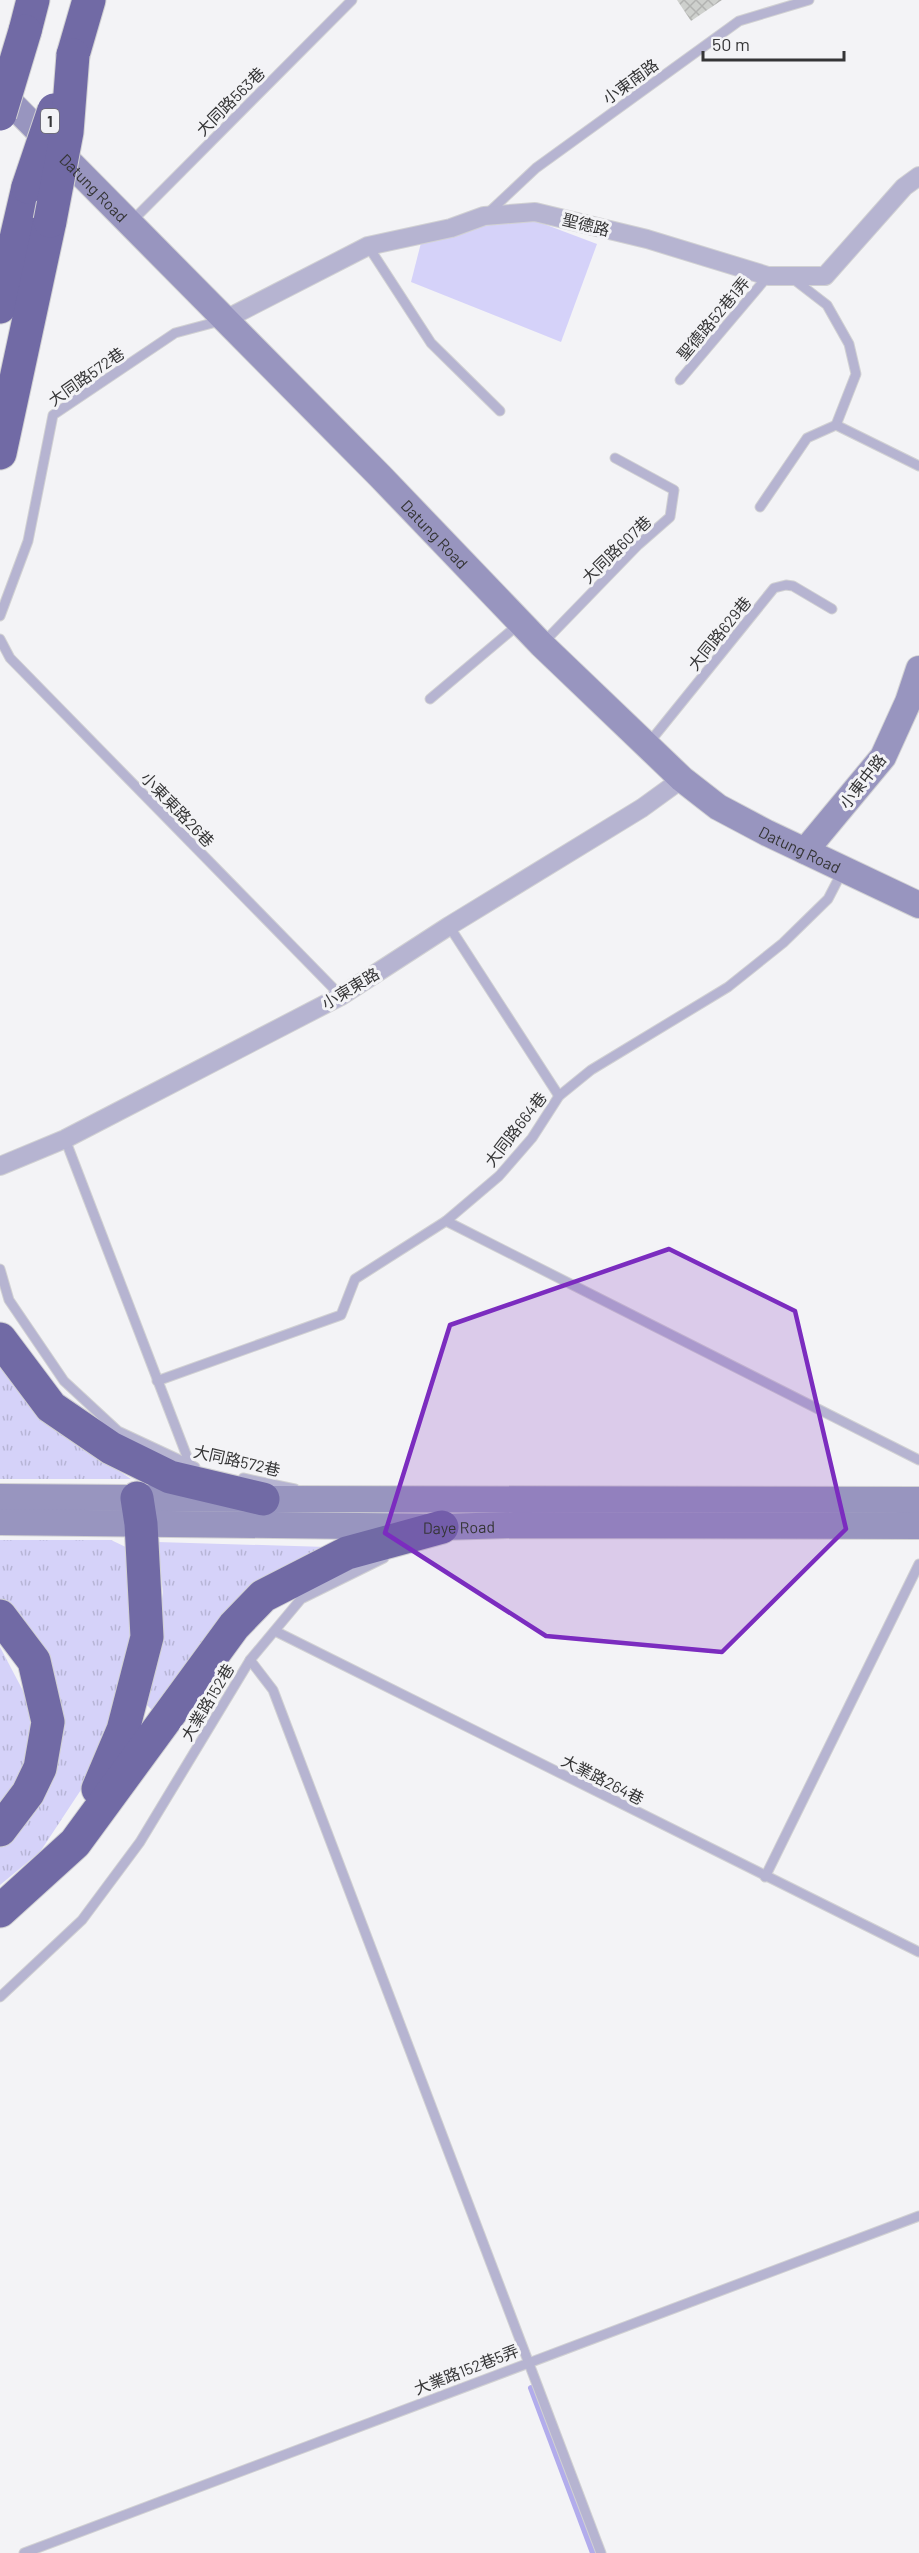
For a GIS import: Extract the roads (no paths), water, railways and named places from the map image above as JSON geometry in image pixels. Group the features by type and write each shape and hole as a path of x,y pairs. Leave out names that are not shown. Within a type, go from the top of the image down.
{"highway":[{"path":"0,114 33,0"},
{"name":"1","path":"0,307 28,188 89,0"},
{"path":"0,453 67,132 73,55"},
{"path":"0,1339 51,1407 111,1448 170,1477 263,1500"},
{"path":"75,1843 123,1730 147,1637 139,1511"},
{"path":"0,1911 75,1843 234,1626 262,1596 347,1553 450,1533"},
{"path":"0,1616 34,1661 48,1722 40,1768 28,1793 0,1830"}],"main road":[{"name":"Datung Road","path":"0,92 226,319 542,645 575,674 682,779 718,807 919,905"},
{"name":"小東中路","path":"805,851 884,757 914,707 919,669"},
{"name":"Daye Road","path":"0,1497 139,1511 450,1533 514,1525 919,1526"},
{"name":"Daye Road","path":"0,1522 263,1500 919,1500"}],"street":[{"name":"聖德路","path":"226,319 368,246 452,228 484,216 535,212 647,239 768,276 825,276 904,187 919,176"},
{"name":"小東東路","path":"0,1166 65,1139 340,996 449,926 642,808 682,779"}],"lane":[{"name":"大同路563巷","path":"130,223 352,0"},
{"name":"小東南路","path":"484,216 536,168 739,21 809,0"},
{"path":"368,246 431,343 500,411"},
{"name":"聖德路52巷1弄","path":"680,380 768,276"},
{"path":"760,507 807,438 836,425 856,374 849,344 827,305 790,276"},
{"name":"大同路572巷","path":"0,616 28,541 53,415 176,333 226,319"},
{"path":"836,425 919,466"},
{"name":"大同路607巷","path":"542,645 638,545 670,518 674,490 615,459"},
{"name":"大同路629巷","path":"646,746 774,588 793,586 832,609"},
{"path":"430,699 520,622"},
{"name":"小東東路26巷","path":"0,639 10,658 340,996"},
{"name":"大同路664巷","path":"157,1381 341,1315 355,1279 446,1221 499,1176 532,1138 560,1096 591,1070 728,987 747,972 783,943 828,899 844,868"},
{"path":"449,926 560,1096"},
{"path":"65,1139 191,1467"},
{"path":"446,1221 919,1461"},
{"name":"大同路572巷","path":"0,1269 9,1300 64,1381 118,1431 191,1467 203,1469"},
{"name":"大同路572巷","path":"238,1476 342,1499"},
{"name":"大業路152巷","path":"0,1997 82,1920 140,1842 250,1659 301,1599 393,1553"},
{"path":"765,1877 919,1564"},
{"name":"大業路264巷","path":"275,1631 919,1952"},
{"path":"250,1659 273,1690 527,2362 602,2553"},
{"name":"大業路152巷5弄","path":"24,2553 919,2216"}],"waterway":[{"path":"531,2388 593,2553"}]}
